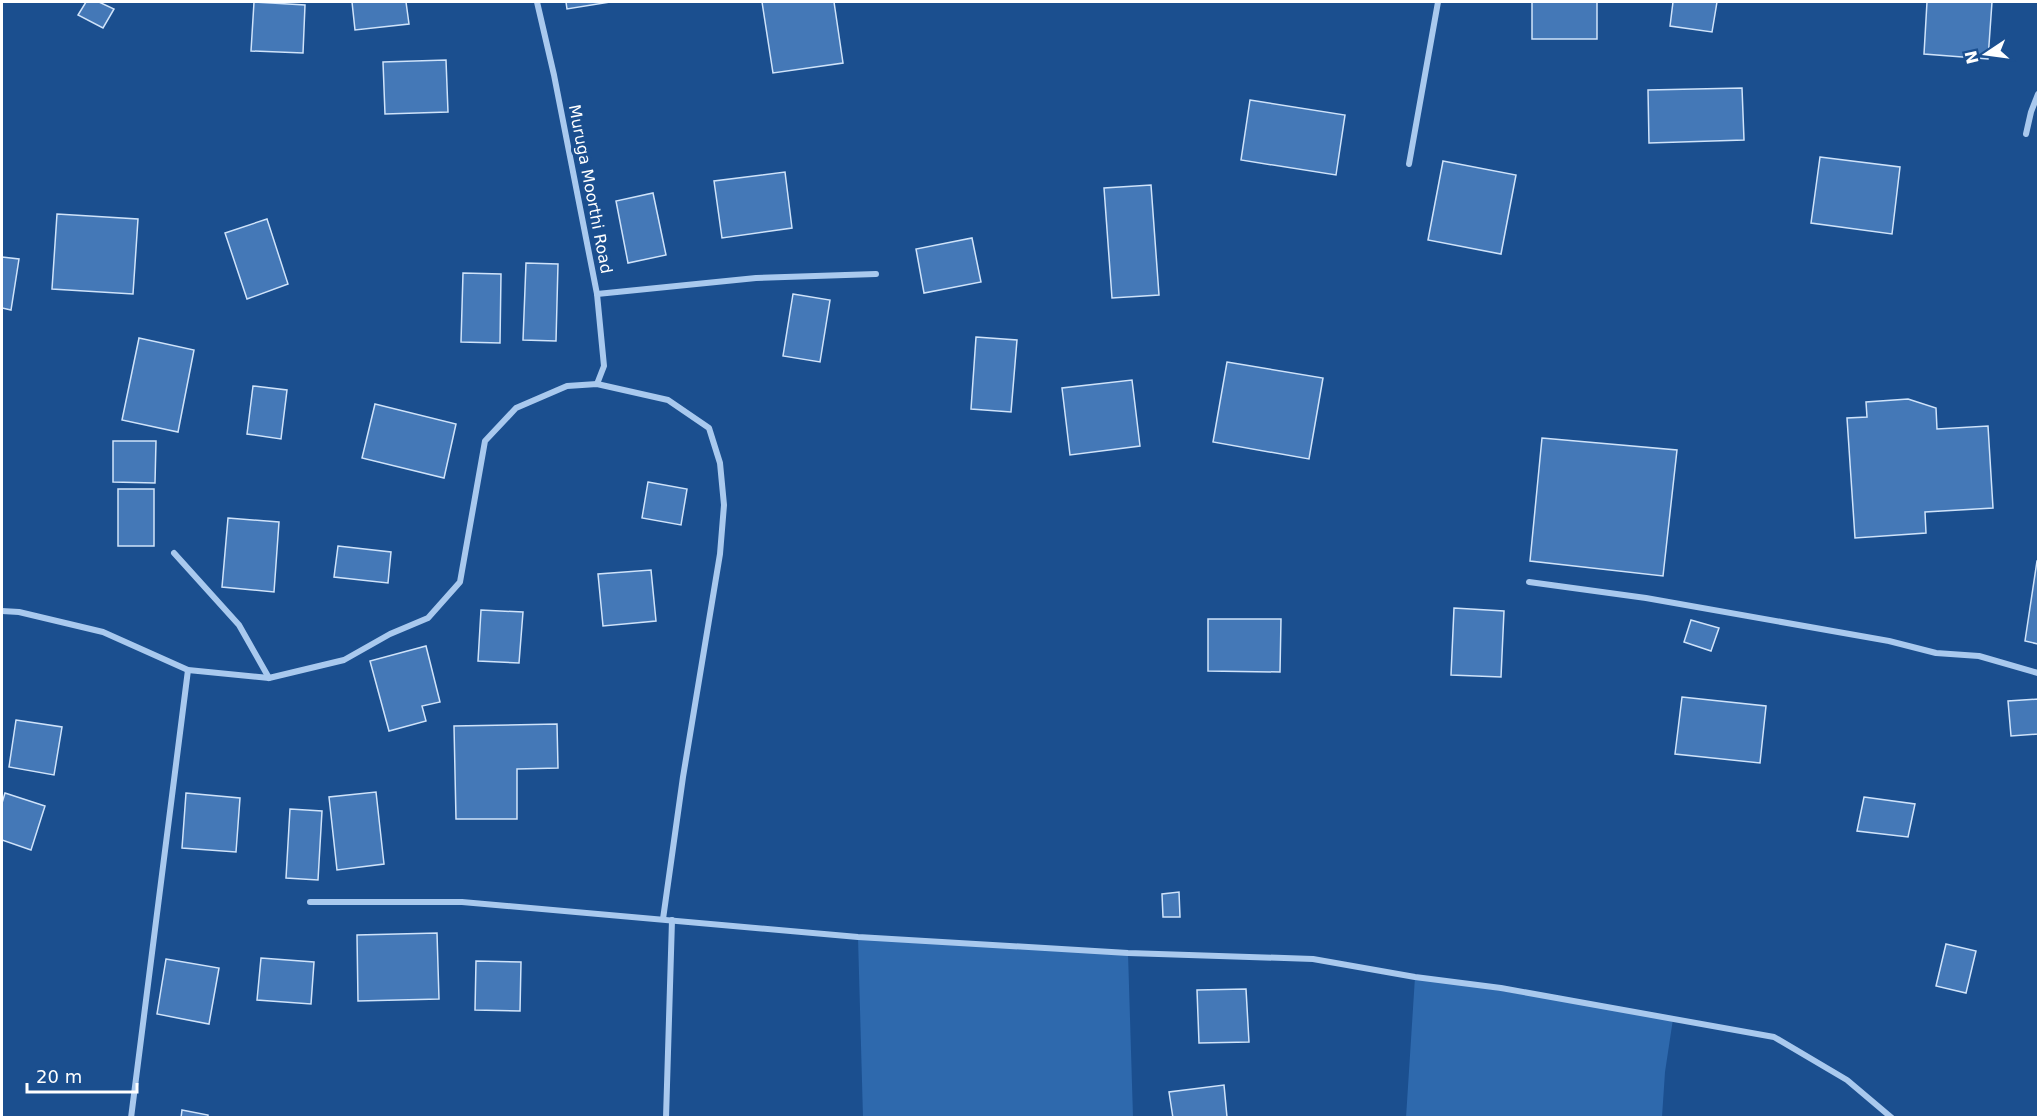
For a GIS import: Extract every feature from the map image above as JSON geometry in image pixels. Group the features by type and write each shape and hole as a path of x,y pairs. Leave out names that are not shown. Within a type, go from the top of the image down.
{"street":[{"name":"Muruga Moorthi Road","path":"537,2 554,75 597,294 604,366 597,384"},
{"path":"1409,164 1438,2"},
{"path":"2026,134 2038,94"},
{"path":"597,294 756,278 876,274"},
{"path":"2,611 19,612 103,632 188,670 269,678 344,660 390,634 428,618 460,582 485,441 516,408 567,386 597,384 668,400 709,428 720,463 724,505 720,554 683,777 663,919"},
{"path":"174,553 238,625 269,678"},
{"path":"1529,582 1658,600 1889,641 1936,653 1979,656 2038,673"},
{"path":"131,1118 188,670"},
{"path":"310,902 462,902 858,937 1105,952 1313,959 1415,977 1501,988 1774,1037 1847,1080 1892,1118"},
{"path":"666,1118 672,920"}],"shaded area":[{"path":"858,937 1128,953 1133,1117 863,1117"},
{"path":"1415,977 1673,1019 1665,1072 1662,1117 1406,1118"}],"building":[{"path":"86,2 99,2 114,9 103,28 78,15"},
{"path":"254,2 305,5 303,53 251,51"},
{"path":"352,2 406,2 409,24 355,30"},
{"path":"566,2 610,2 567,9"},
{"path":"762,2 834,2 843,63 773,73"},
{"path":"1532,2 1597,2 1597,39 1532,39"},
{"path":"1673,2 1717,2 1712,32 1670,26"},
{"path":"1927,2 1992,2 1988,59 1924,54"},
{"path":"446,60 448,112 385,114 383,62"},
{"path":"1742,88 1744,140 1649,143 1648,90"},
{"path":"1250,100 1345,115 1336,175 1241,160"},
{"path":"1820,157 1900,167 1892,234 1811,223"},
{"path":"1443,161 1516,175 1501,254 1428,240"},
{"path":"785,172 792,228 722,238 714,181"},
{"path":"1151,185 1159,295 1112,298 1104,188"},
{"path":"653,193 666,255 628,263 616,201"},
{"path":"57,214 138,219 133,294 52,289"},
{"path":"267,219 288,284 247,299 225,233"},
{"path":"972,238 981,282 924,293 916,249"},
{"path":"2,257 19,259 11,310 2,308"},
{"path":"526,263 558,264 556,341 523,340"},
{"path":"463,273 501,274 500,343 461,342"},
{"path":"793,294 830,300 820,362 783,356"},
{"path":"976,337 1017,340 1011,412 971,409"},
{"path":"139,338 194,350 178,432 122,420"},
{"path":"1227,362 1323,378 1309,459 1213,442"},
{"path":"1132,380 1140,446 1070,455 1062,388"},
{"path":"253,386 287,390 281,439 247,434"},
{"path":"1908,399 1936,408 1937,429 1988,426 1993,508 1925,512 1926,533 1855,538 1847,418 1867,417 1866,402"},
{"path":"375,404 456,424 444,478 362,458"},
{"path":"1542,438 1677,450 1663,576 1530,561"},
{"path":"113,441 156,441 155,483 113,482"},
{"path":"648,482 687,489 681,525 642,518"},
{"path":"118,489 154,489 154,546 118,546"},
{"path":"228,518 279,522 274,592 222,587"},
{"path":"338,546 391,552 388,583 334,577"},
{"path":"2038,561 2038,644 2025,641"},
{"path":"651,570 656,621 603,626 598,574"},
{"path":"1454,608 1504,611 1501,677 1451,675"},
{"path":"481,610 523,612 519,663 478,661"},
{"path":"1208,619 1281,619 1280,672 1208,671"},
{"path":"1691,620 1719,628 1711,651 1684,642"},
{"path":"426,646 440,702 422,706 426,721 389,731 370,661"},
{"path":"1682,697 1766,706 1760,763 1675,754"},
{"path":"2038,699 2038,734 2011,736 2008,701"},
{"path":"16,720 62,727 54,775 9,767"},
{"path":"557,724 558,768 517,769 517,819 456,819 454,726"},
{"path":"376,792 384,864 337,870 329,797"},
{"path":"5,793 45,806 31,850 2,840 2,803"},
{"path":"186,793 240,798 236,852 182,848"},
{"path":"1864,797 1915,804 1908,837 1857,831"},
{"path":"290,809 322,811 318,880 286,878"},
{"path":"1179,892 1180,917 1163,917 1162,894"},
{"path":"437,933 439,999 358,1001 357,935"},
{"path":"1946,944 1976,951 1966,993 1936,986"},
{"path":"261,958 314,962 311,1004 257,1000"},
{"path":"166,959 219,968 209,1024 157,1014"},
{"path":"476,961 521,962 520,1011 475,1010"},
{"path":"1246,989 1249,1042 1199,1043 1197,990"},
{"path":"1224,1085 1227,1117 1173,1118 1169,1092"},
{"path":"182,1110 208,1115 208,1118 181,1118"}]}
